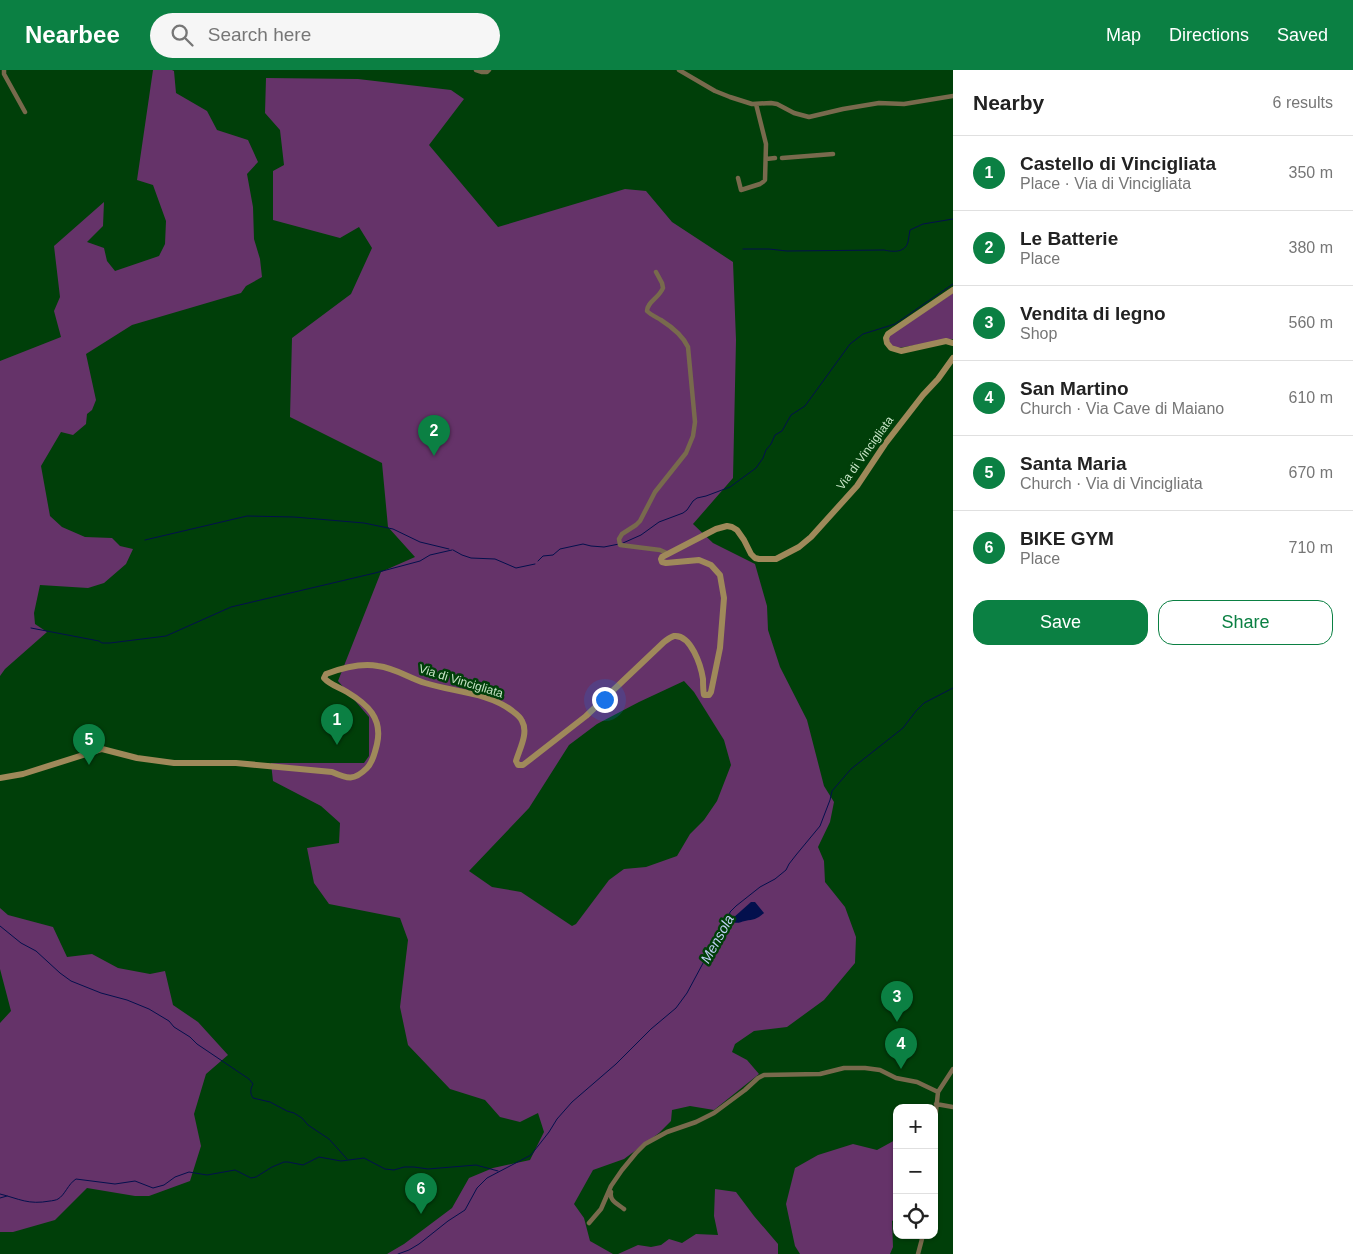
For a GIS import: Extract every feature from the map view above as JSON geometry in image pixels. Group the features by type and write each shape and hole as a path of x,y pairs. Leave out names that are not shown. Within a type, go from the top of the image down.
{"street":[{"path":"4,70 4,74 24,112"},
{"path":"476,70 482,72 490,70"},
{"path":"679,70 715,91 745,102 777,104 794,113 809,117 879,103 904,104 953,96"},
{"path":"738,178 741,190 765,180 766,144 756,104"},
{"path":"782,158 833,154"},
{"path":"766,159 775,158"},
{"path":"656,272 663,288 658,297 646,308 649,314 662,321 685,340 688,347 695,422 693,436 686,454 655,492 640,521 636,526 622,534 620,543 660,550 669,554"},
{"path":"953,290 888,334 886,338 891,348 901,351 946,341 953,343"},
{"name":"Via di Vincigliata","path":"0,778 23,774 102,749 137,758 174,763 236,763 332,772 346,778 359,775 369,766 374,755 379,736 377,719 366,705 324,678 326,674 332,671 363,665 394,669 424,683 474,694 506,707 523,722 525,733 516,761 518,765 523,765 586,716 670,638 677,636 682,638 695,653 700,666 704,695 709,695 720,648 724,598 720,575 711,565 698,560 666,563 662,562 662,557 716,529 727,526 737,530 751,554 759,560 776,559 799,547 811,537 857,486 885,444 953,358"},
{"path":"590,1223 601,1208 612,1186 636,1152 645,1144 667,1132 696,1122 714,1113 764,1075 820,1074 844,1068 865,1068 880,1070 896,1078 917,1082 938,1092"},
{"path":"936,1104 938,1092 953,1069"},
{"path":"938,1104 953,1107"},
{"path":"612,1186 611,1199 624,1209"},
{"path":"918,1254 922,1239"}],"shaded area":[{"path":"153,70 174,71 176,93 207,111 217,130 248,140 258,162 247,174 253,207 254,239 260,259 262,277 246,286 241,293 132,325 86,354 96,400 92,410 87,414 86,424 73,435 61,432 41,466 50,516 62,527 85,537 112,538 120,546 133,549 126,564 104,583 88,588 40,585 34,613 35,624 47,632 5,669 0,676 0,361 61,337 54,311 60,297 54,246 104,202 103,226 87,242 104,248 107,261 115,271 159,256 165,244 166,221 153,185 137,180"},
{"path":"266,78 358,79 451,90 464,99 429,145 498,227 625,189 646,191 672,222 733,262 736,340 733,478 693,524 713,543 755,564 767,606 768,630 780,667 807,720 824,786 834,802 830,822 818,847 824,861 825,882 845,907 856,937 855,963 824,1000 787,1027 754,1031 735,1044 732,1052 747,1060 759,1074 714,1110 690,1106 672,1110 671,1121 659,1133 624,1159 593,1170 574,1204 584,1218 590,1241 613,1254 387,1254 404,1244 452,1208 469,1178 493,1168 530,1160 544,1132 538,1113 520,1122 500,1117 485,1100 450,1089 408,1045 400,1007 408,940 400,918 329,904 314,883 307,848 339,843 340,823 321,806 273,781 271,763 364,763 369,756 369,717 338,681 381,572 415,557 388,527 382,463 290,417 292,338 351,294 372,248 359,227 340,238 273,220 273,171 284,165 280,130 265,113","holes":["684,681 694,692 724,740 731,765 717,801 704,820 690,834 677,856 646,867 624,869 609,880 576,924 572,926 521,892 492,887 469,871 529,808 569,745 597,724"]},
{"path":"953,293 953,339 898,348 892,347 888,339 889,336"},
{"path":"751,902 755,902 764,913 755,919 738,923 733,922 733,918"},
{"path":"0,908 8,915 53,927 67,957 92,954 118,968 150,974 165,971 173,1005 198,1022 228,1055 206,1074 194,1114 201,1146 190,1181 149,1196 135,1196 87,1188 55,1220 13,1232 0,1232 0,1023 11,1011 0,969"},
{"path":"893,1141 893,1247 890,1254 800,1254 795,1246 786,1204 795,1168 818,1155 853,1144 877,1150"},
{"path":"715,1189 736,1192 778,1244 778,1254 618,1254 638,1245 651,1247 661,1245 669,1239 682,1243 696,1234 718,1235 714,1216"}],"waterway":[{"path":"743,249 898,251 906,246 910,230 923,224 953,219"},
{"path":"623,543 641,535 659,522 683,513 697,498 730,487 756,468 775,435 782,431 791,415 805,406 850,344 863,334 895,324 953,284"},
{"path":"145,540 247,516 294,517 364,523 393,529 420,542 449,549"},
{"path":"538,561 543,556 553,555 560,549 583,544 604,547 619,544"},
{"path":"31,628 102,643 166,636 231,607 375,573 420,561 430,555 452,550"},
{"path":"453,550 471,558 495,559 516,568 535,564"},
{"name":"Mensola","path":"398,1254 419,1244 465,1210 477,1188 487,1178 531,1155 572,1102 676,1008 687,993 716,939 727,927 730,912 760,887 775,879 786,870 820,826 832,791 851,769 903,728 924,703 953,688"},
{"path":"0,926 21,943 36,951 71,981 101,993 127,1000 149,1009 169,1021 197,1044 249,1079 253,1084 251,1088 253,1098 270,1102 302,1118 308,1125 329,1139 347,1159"},
{"path":"0,1194 24,1201 53,1201 63,1195 76,1179 115,1184 135,1181 153,1188 164,1185 175,1177 189,1172 207,1175 235,1170 251,1178 284,1162 303,1165 319,1157 341,1161 364,1158 385,1169 394,1170 404,1167 428,1169 476,1165 498,1171"},
{"path":"0,1198 7,1196"}],"place":[{"name":"Le Batterie","path":"434,456"},
{"name":"Castello di Vincigliata","path":"337,745"},
{"name":"Santa Maria","path":"89,765"},
{"name":"Vendita di legno","path":"897,1022"},
{"name":"San Martino","path":"901,1069"},
{"name":"BIKE GYM","path":"421,1214"}]}
